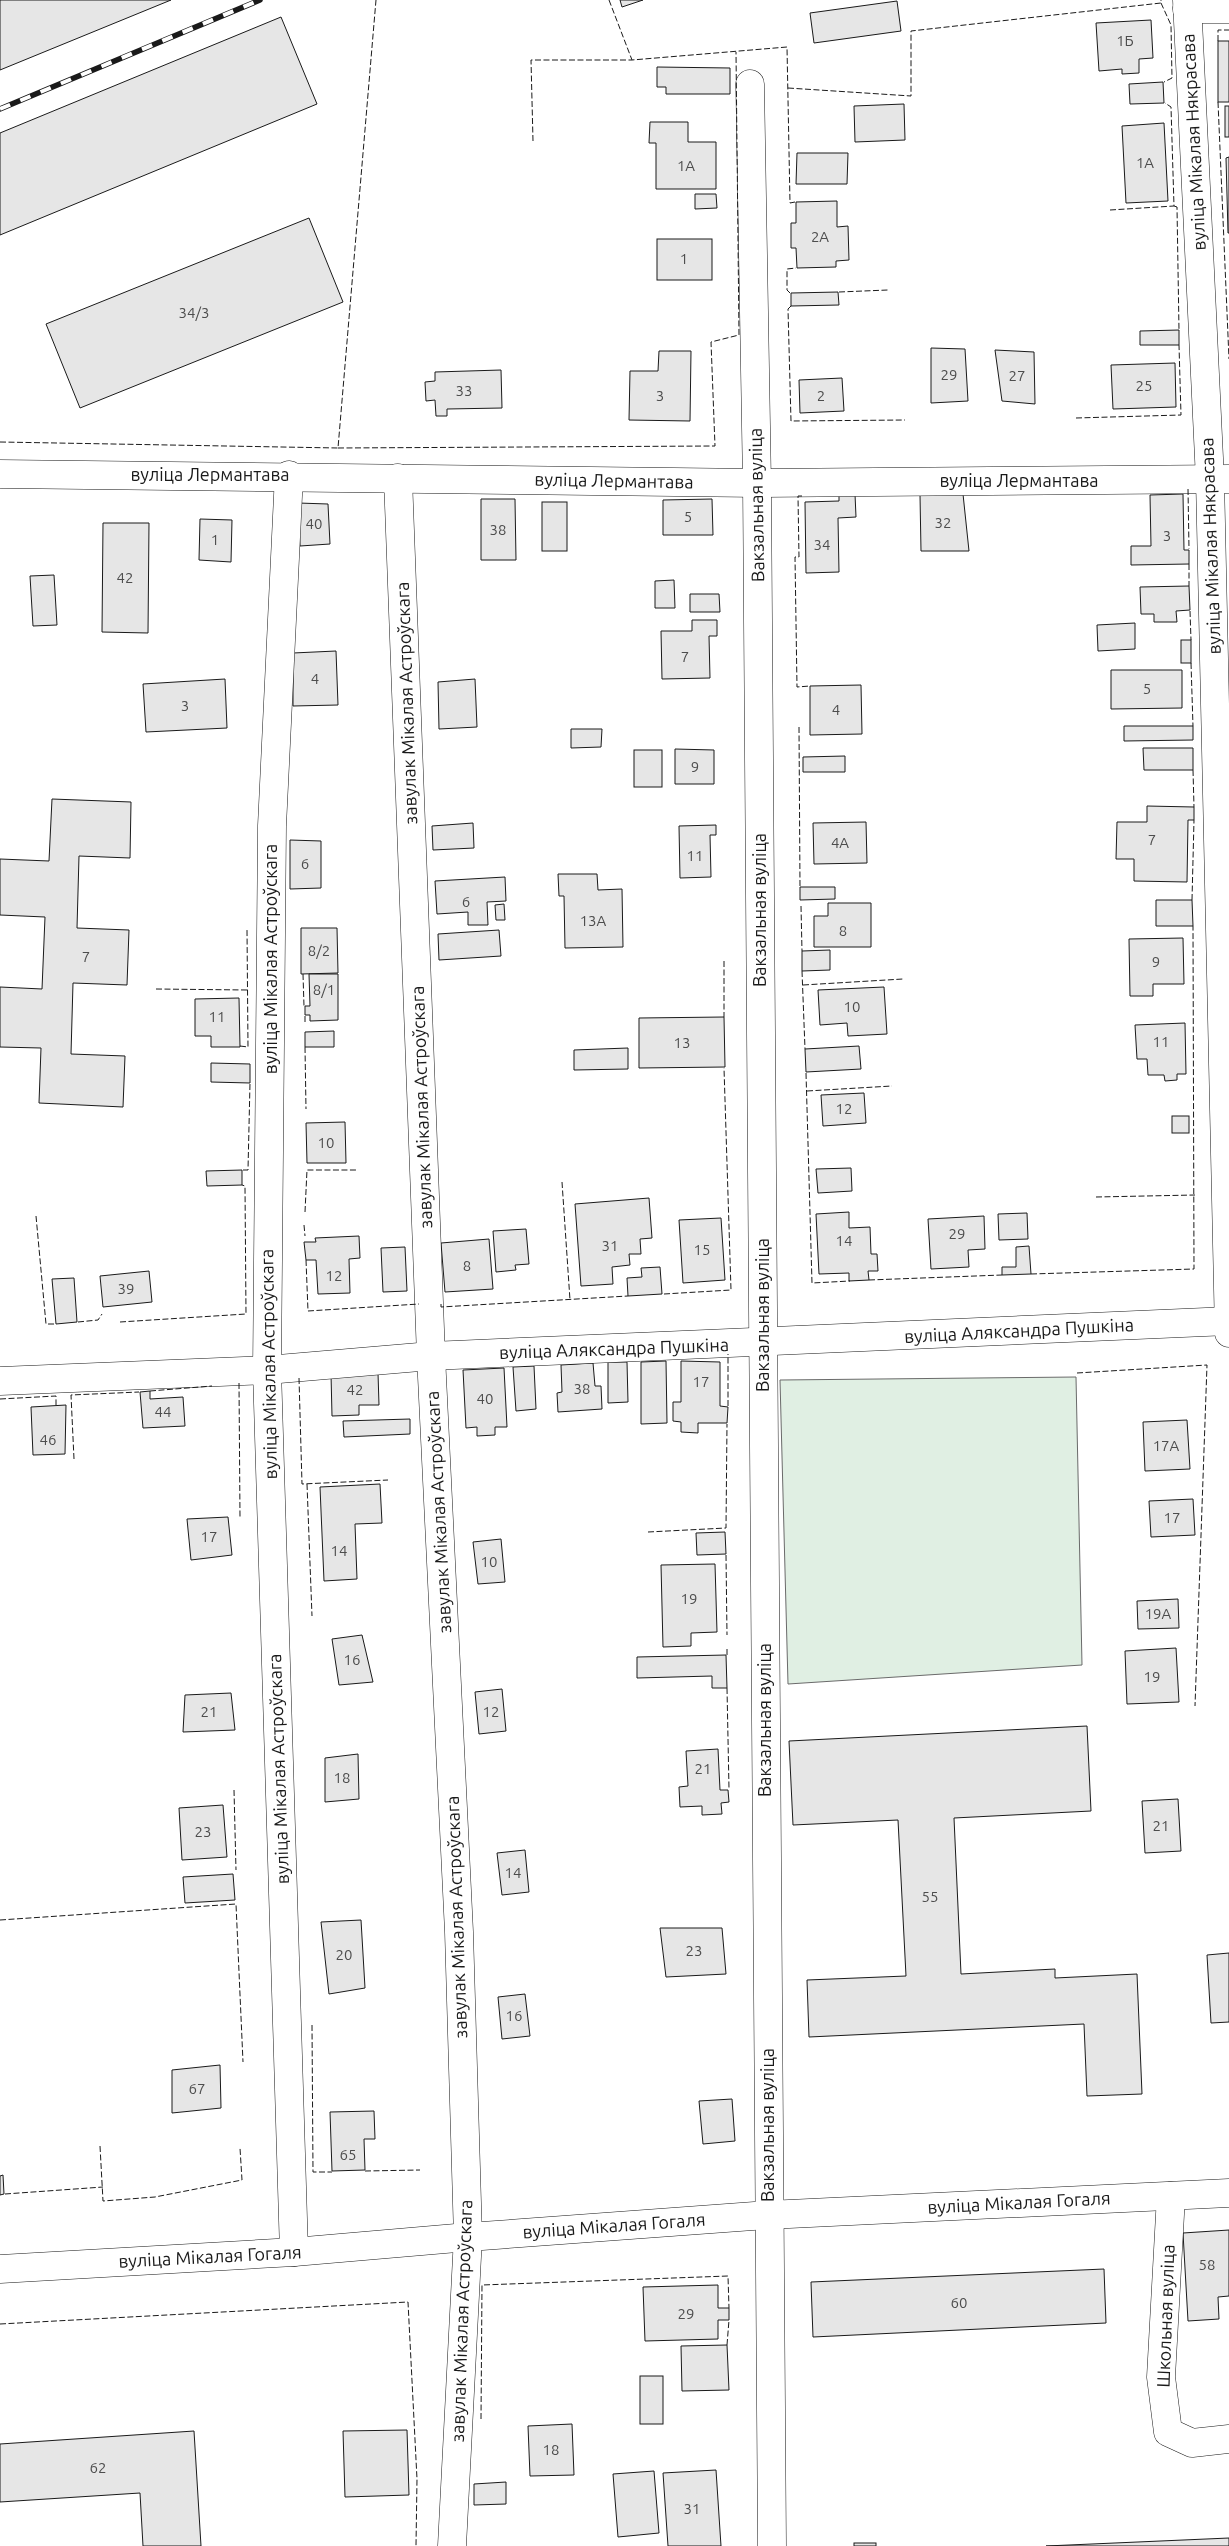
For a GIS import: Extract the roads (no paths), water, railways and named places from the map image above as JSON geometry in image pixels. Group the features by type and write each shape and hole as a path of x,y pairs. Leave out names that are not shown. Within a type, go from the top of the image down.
{"street":[{"path":"1187,4 1229,10"},
{"name":"вуліца Мікалая Някрасава","path":"1187,4 1219,479 1229,1333"},
{"name":"Вакзальная вуліца","path":"750,84 757,483 768,2216 772,2546"},
{"name":"вуліца Лермантава","path":"0,474 757,483 1219,479"},
{"name":"вуліца Мікалая Астроўскага","path":"289,476 272,826 267,1370 294,2252"},
{"name":"завулак Мікалая Астроўскага","path":"398,478 431,1356 459,1932 468,2237 452,2546"},
{"name":"вуліца Аляксандра Пушкіна","path":"0,1382 267,1370 431,1356 763,1343 1229,1321"},
{"name":"вуліца Мікалая Гогаля","path":"0,2269 294,2252 468,2237 768,2216 1229,2193"},
{"name":"Школьная вуліца","path":"1171,2196 1160,2377 1168,2432 1192,2443 1229,2439"}],"railway":[{"path":"0,109 260,0"}]}
